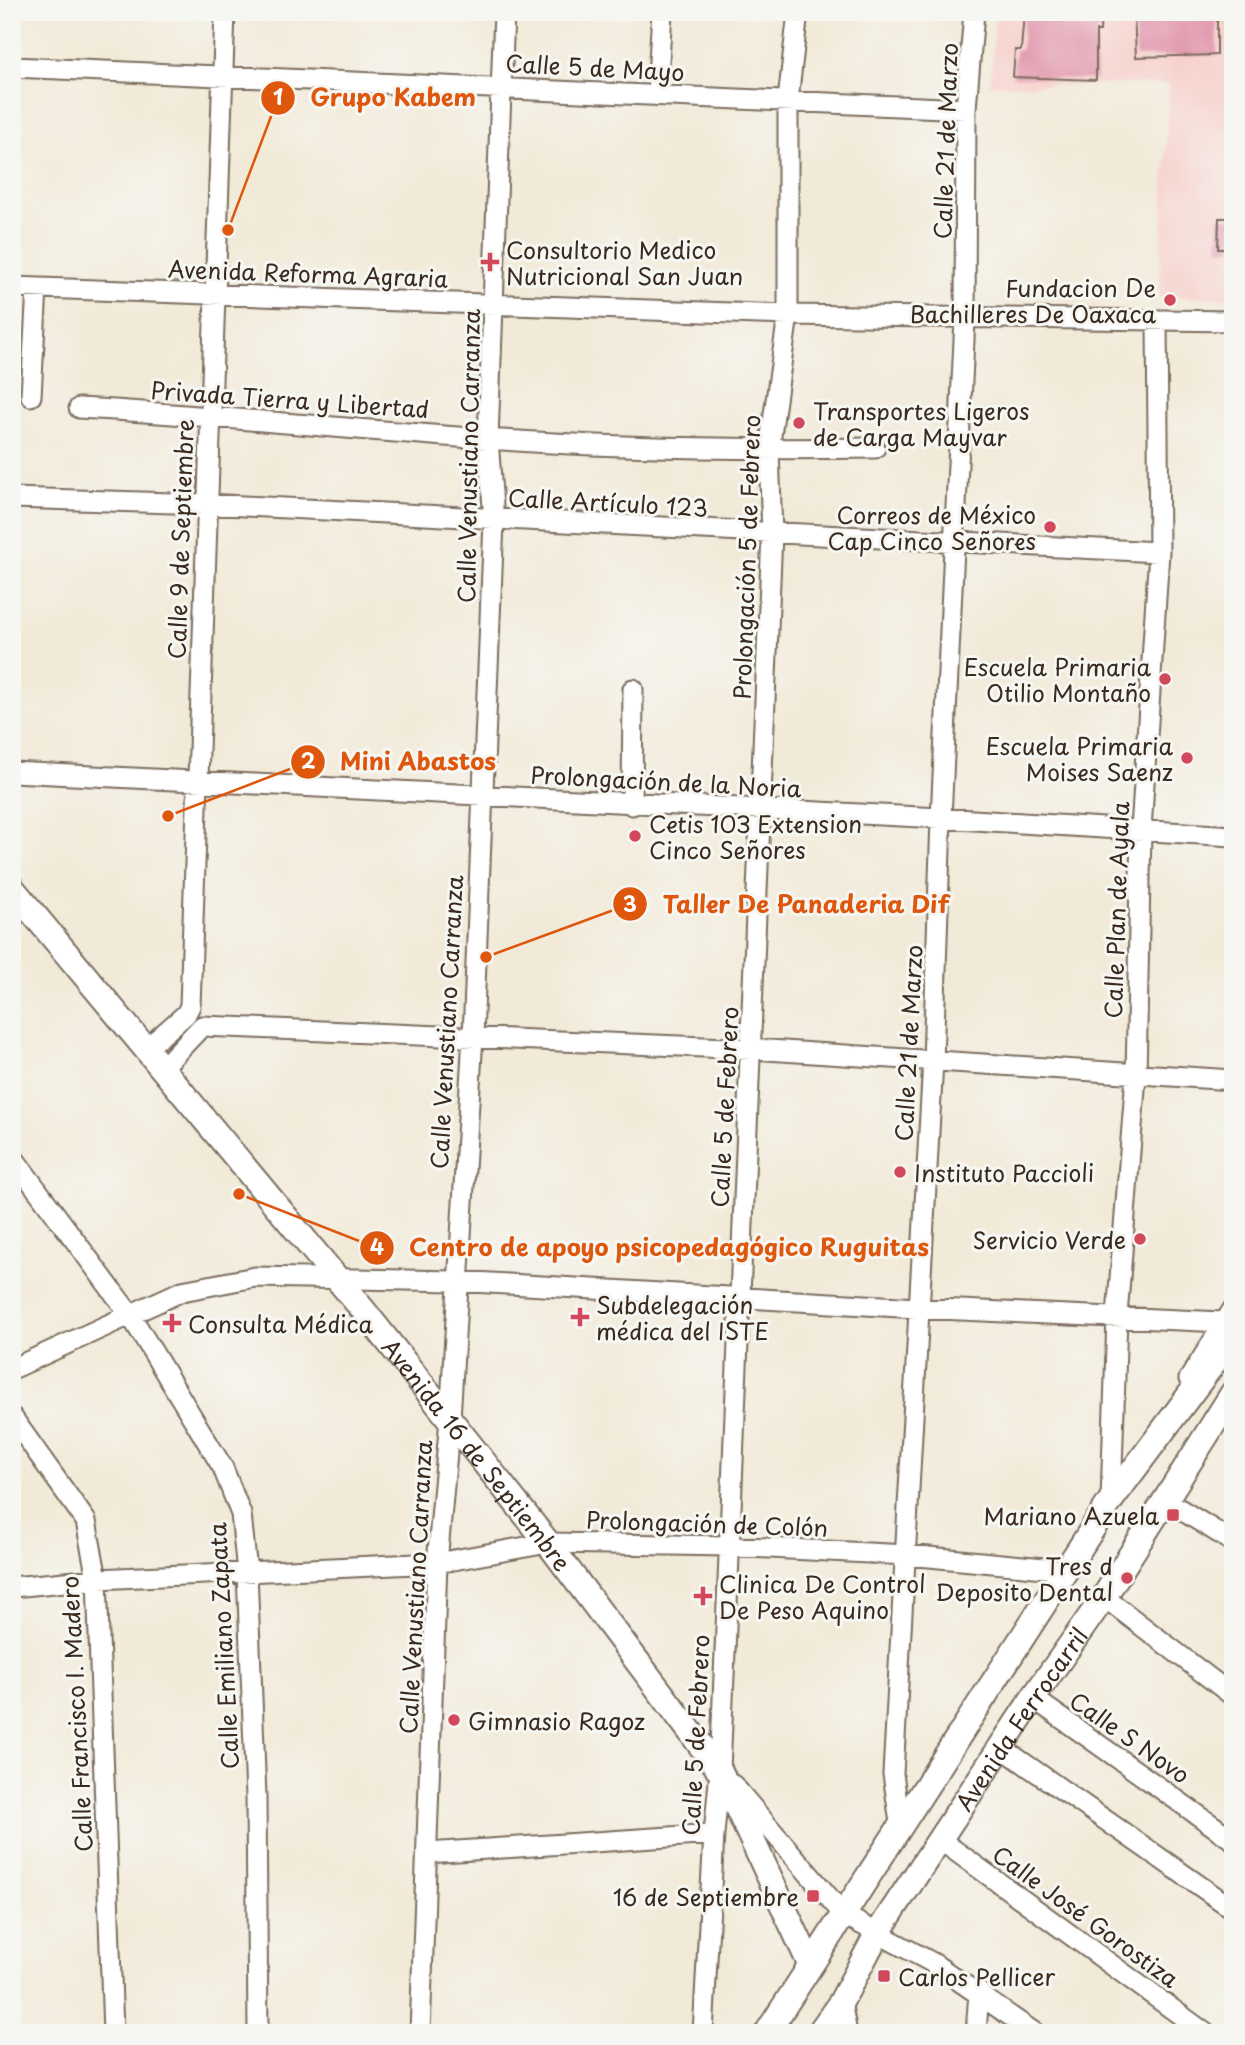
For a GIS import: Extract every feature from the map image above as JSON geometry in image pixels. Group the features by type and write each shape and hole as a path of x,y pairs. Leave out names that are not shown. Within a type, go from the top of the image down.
{"main road":[{"name":"Avenida 16 de Septiembre","path":"12,888 336,1277 450,1419 548,1543 720,1771 810,1964"},
{"name":"Avenida Ferrocarril","path":"766,2033 845,1915 900,1823 1111,1500 1152,1442 1180,1411 1230,1323"},
{"name":"Avenida Ferrocarril","path":"819,2033 841,2002 877,1934 1033,1698 1104,1597 1231,1399"}],"street":[{"name":"Calle 9 de Septiembre","path":"154,1059 190,1006 205,504 225,12"},
{"name":"Calle Venustiano Carranza","path":"420,2033 436,1563 450,1419 472,1036 480,796 494,521 488,439 504,12"},
{"path":"657,94 662,12"},
{"name":"Prolongación 5 de Febrero","path":"761,812 772,534 769,450 788,315 788,100 798,12"},
{"name":"Calle 21 de Marzo","path":"900,1823 893,1774 908,1555 917,1308 933,1061 940,818 965,319 966,109 974,12"},
{"name":"Calle 5 de Mayo","path":"12,66 224,78 500,87 966,109"},
{"name":"Avenida Reforma Agraria","path":"12,287 788,315 1233,321"},
{"path":"32,396 37,288"},
{"name":"Calle Plan de Ayala","path":"1111,1500 1117,1316 1136,1076 1141,830 1159,552 1157,320"},
{"name":"Privada Tierra y Libertad","path":"79,408 209,415 488,439 769,450 875,448"},
{"name":"Calle Artículo 123","path":"12,498 205,504 494,521 1159,552"},
{"path":"632,805 633,689"},
{"name":"Prolongación de la Noria","path":"12,772 761,812 940,818 1233,836"},
{"name":"Calle 5 de Febrero","path":"702,2033 720,1771 761,812"},
{"path":"154,1059 202,1026 752,1049 1136,1076 1233,1080"},
{"name":"Calle Emiliano Zapata","path":"12,1156 131,1316 222,1468 241,1514 247,1572 256,1797 258,2033"},
{"path":"12,1369 183,1291 243,1279 336,1277 456,1281 1230,1323"},
{"name":"Calle Francisco I. Madero","path":"12,1417 86,1521 97,1579 113,2033"},
{"path":"1167,1501 1224,1530 1233,1542"},
{"name":"Prolongación de Colón","path":"12,1587 97,1579 436,1563 548,1543 729,1546 908,1555 1066,1570"},
{"path":"1104,1597 1233,1696"},
{"name":"Calle S Novo","path":"1033,1698 1233,1840"},
{"path":"1002,1748 1233,1909"},
{"name":"Avenida 16 de Septiembre","path":"720,1771 845,1915 933,1963 979,1992 1035,2033"},
{"path":"427,1853 714,1834"},
{"name":"Calle José Gorostiza","path":"939,1839 1205,2033"},
{"path":"976,2033 979,1992"},
{"path":"841,2002 847,2033"}],"shaded area":[{"path":"996,12 1233,12 1233,298 1159,297 1169,84 990,85"}],"building":[{"path":"1024,12 1101,12 1100,31 1096,31 1096,80 1013,77 1015,50 1021,50"},
{"path":"1134,12 1217,12 1217,55 1136,57"},
{"path":"1219,218 1233,218 1233,249 1218,249"}],"place":[{"name":"Grupo Kabem","path":"228,230"},
{"name":"Consultorio Medico Nutricional San Juan","path":"490,262"},
{"name":"Fundacion De Bachilleres De Oaxaca","path":"1170,300"},
{"name":"Transportes Ligeros de Carga Mayvar","path":"799,423"},
{"name":"Correos de México Cap Cinco Señores","path":"1050,527"},
{"name":"Escuela Primaria Otilio Montaño","path":"1165,679"},
{"name":"Escuela Primaria Moises Saenz","path":"1187,758"},
{"name":"Mini Abastos","path":"168,816"},
{"name":"Cetis 103 Extension Cinco Señores","path":"635,836"},
{"name":"Taller De Panaderia Dif","path":"486,957"},
{"name":"Instituto Paccioli","path":"900,1172"},
{"name":"Centro de apoyo psicopedagógico Ruguitas","path":"239,1194"},
{"name":"Servicio Verde","path":"1140,1239"},
{"name":"Subdelegación médica del ISTE","path":"580,1317"},
{"name":"Consulta Médica","path":"172,1323"},
{"name":"Mariano Azuela","path":"1173,1515"},
{"name":"Tres d Deposito Dental","path":"1127,1578"},
{"name":"Clinica De Control De Peso Aquino","path":"703,1596"},
{"name":"Gimnasio Ragoz","path":"454,1720"},
{"name":"16 de Septiembre","path":"813,1896"},
{"name":"Carlos Pellicer","path":"884,1976"}]}
